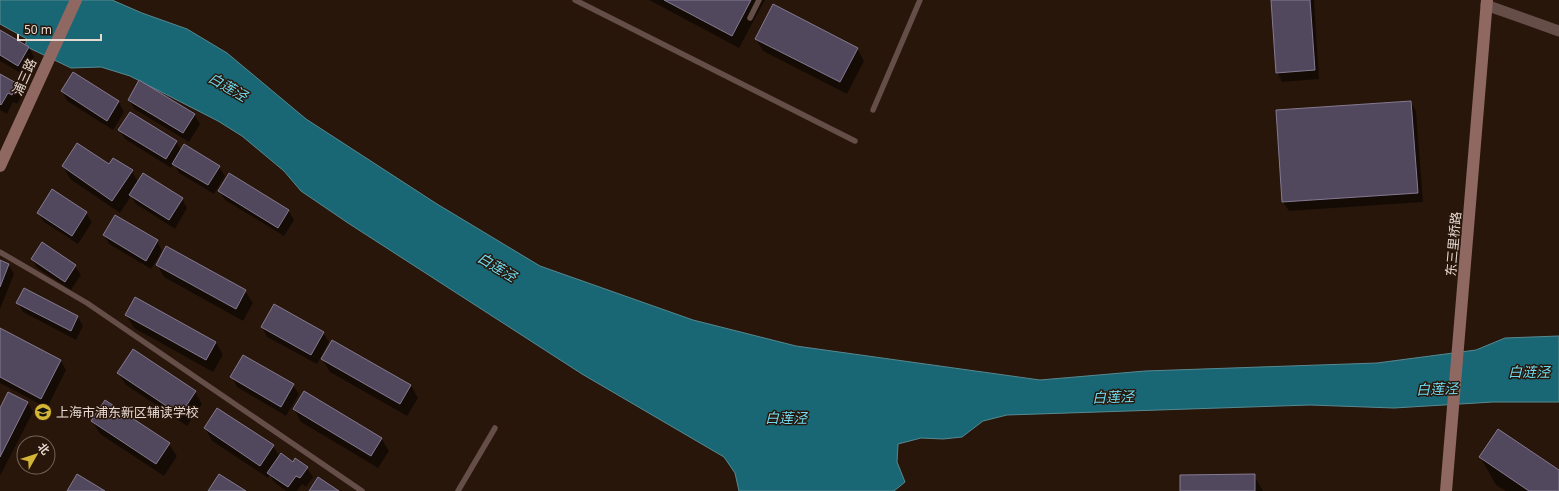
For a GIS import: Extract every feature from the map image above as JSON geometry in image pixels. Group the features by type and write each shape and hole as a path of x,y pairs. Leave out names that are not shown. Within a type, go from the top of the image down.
{"street":[{"name":"浦三路","path":"0,166 76,0"},
{"path":"1486,2 1559,31"},
{"name":"东三里桥路","path":"1446,491 1486,2"}],"lane":[{"path":"575,0 855,141"},
{"path":"750,18 759,0"},
{"path":"873,110 920,0"},
{"path":"0,252 87,302 362,491"},
{"path":"458,491 495,428"}],"water":[{"path":"0,0 112,0 142,13 187,29 227,53 306,119 437,204 540,266 693,320 796,346 1040,380 1145,371 1377,363 1476,350 1505,338 1559,336 1559,402 1493,402 1394,408 1310,405 1007,415 983,421 962,437 943,439 921,438 898,444 897,462 905,482 894,491 739,491 735,473 724,457 582,374 348,223 301,191 284,171 242,136 218,121 130,76 101,67 71,68 25,46 27,39 0,24"}],"building":[{"path":"664,0 751,0 732,36"},
{"path":"1271,0 1310,0 1315,70 1276,73"},
{"path":"773,4 858,48 840,82 755,39"},
{"path":"0,30 29,47 18,66 0,55"},
{"path":"73,72 119,101 107,121 61,91"},
{"path":"0,74 18,84 12,95 8,93 1,105 0,104"},
{"path":"139,80 195,114 183,133 128,100"},
{"path":"1411,101 1418,193 1282,202 1276,110"},
{"path":"130,112 177,141 166,159 118,130"},
{"path":"77,143 109,164 113,158 133,170 112,201 62,166"},
{"path":"184,144 220,166 208,185 172,164"},
{"path":"143,173 183,198 169,220 129,195"},
{"path":"229,173 289,210 278,228 218,191"},
{"path":"52,189 87,212 72,236 37,213"},
{"path":"115,215 158,240 146,261 103,235"},
{"path":"42,242 76,265 65,282 31,259"},
{"path":"166,246 246,290 236,309 156,265"},
{"path":"0,260 9,264 0,287"},
{"path":"24,288 78,316 71,331 16,303"},
{"path":"135,297 216,342 206,360 125,315"},
{"path":"274,304 324,332 311,355 261,327"},
{"path":"0,328 61,360 41,399 0,377"},
{"path":"332,340 411,385 400,404 321,359"},
{"path":"133,349 196,391 180,415 117,373"},
{"path":"243,355 294,384 281,407 230,377"},
{"path":"304,391 382,438 371,456 293,409"},
{"path":"8,392 28,402 0,457 0,408"},
{"path":"105,400 170,443 156,464 91,421"},
{"path":"217,408 274,445 260,466 204,428"},
{"path":"1498,429 1559,470 1559,491 1529,491 1479,457"},
{"path":"281,453 293,462 295,458 308,467 300,478 296,476 288,487 267,473"},
{"path":"77,474 105,491 67,491"},
{"path":"219,474 246,491 208,491"},
{"path":"1255,474 1255,491 1180,491 1180,475"},
{"path":"318,477 339,491 309,491"}],"place":[{"name":"上海市浦东新区辅读学校","path":"43,412"}],"water label":[{"name":"白莲泾","path":"228,87"},
{"name":"白莲泾","path":"497,267"},
{"name":"白涟泾","path":"1529,372"},
{"name":"白莲泾","path":"1437,389"},
{"name":"白莲泾","path":"1113,397"},
{"name":"白莲泾","path":"786,418"}]}
